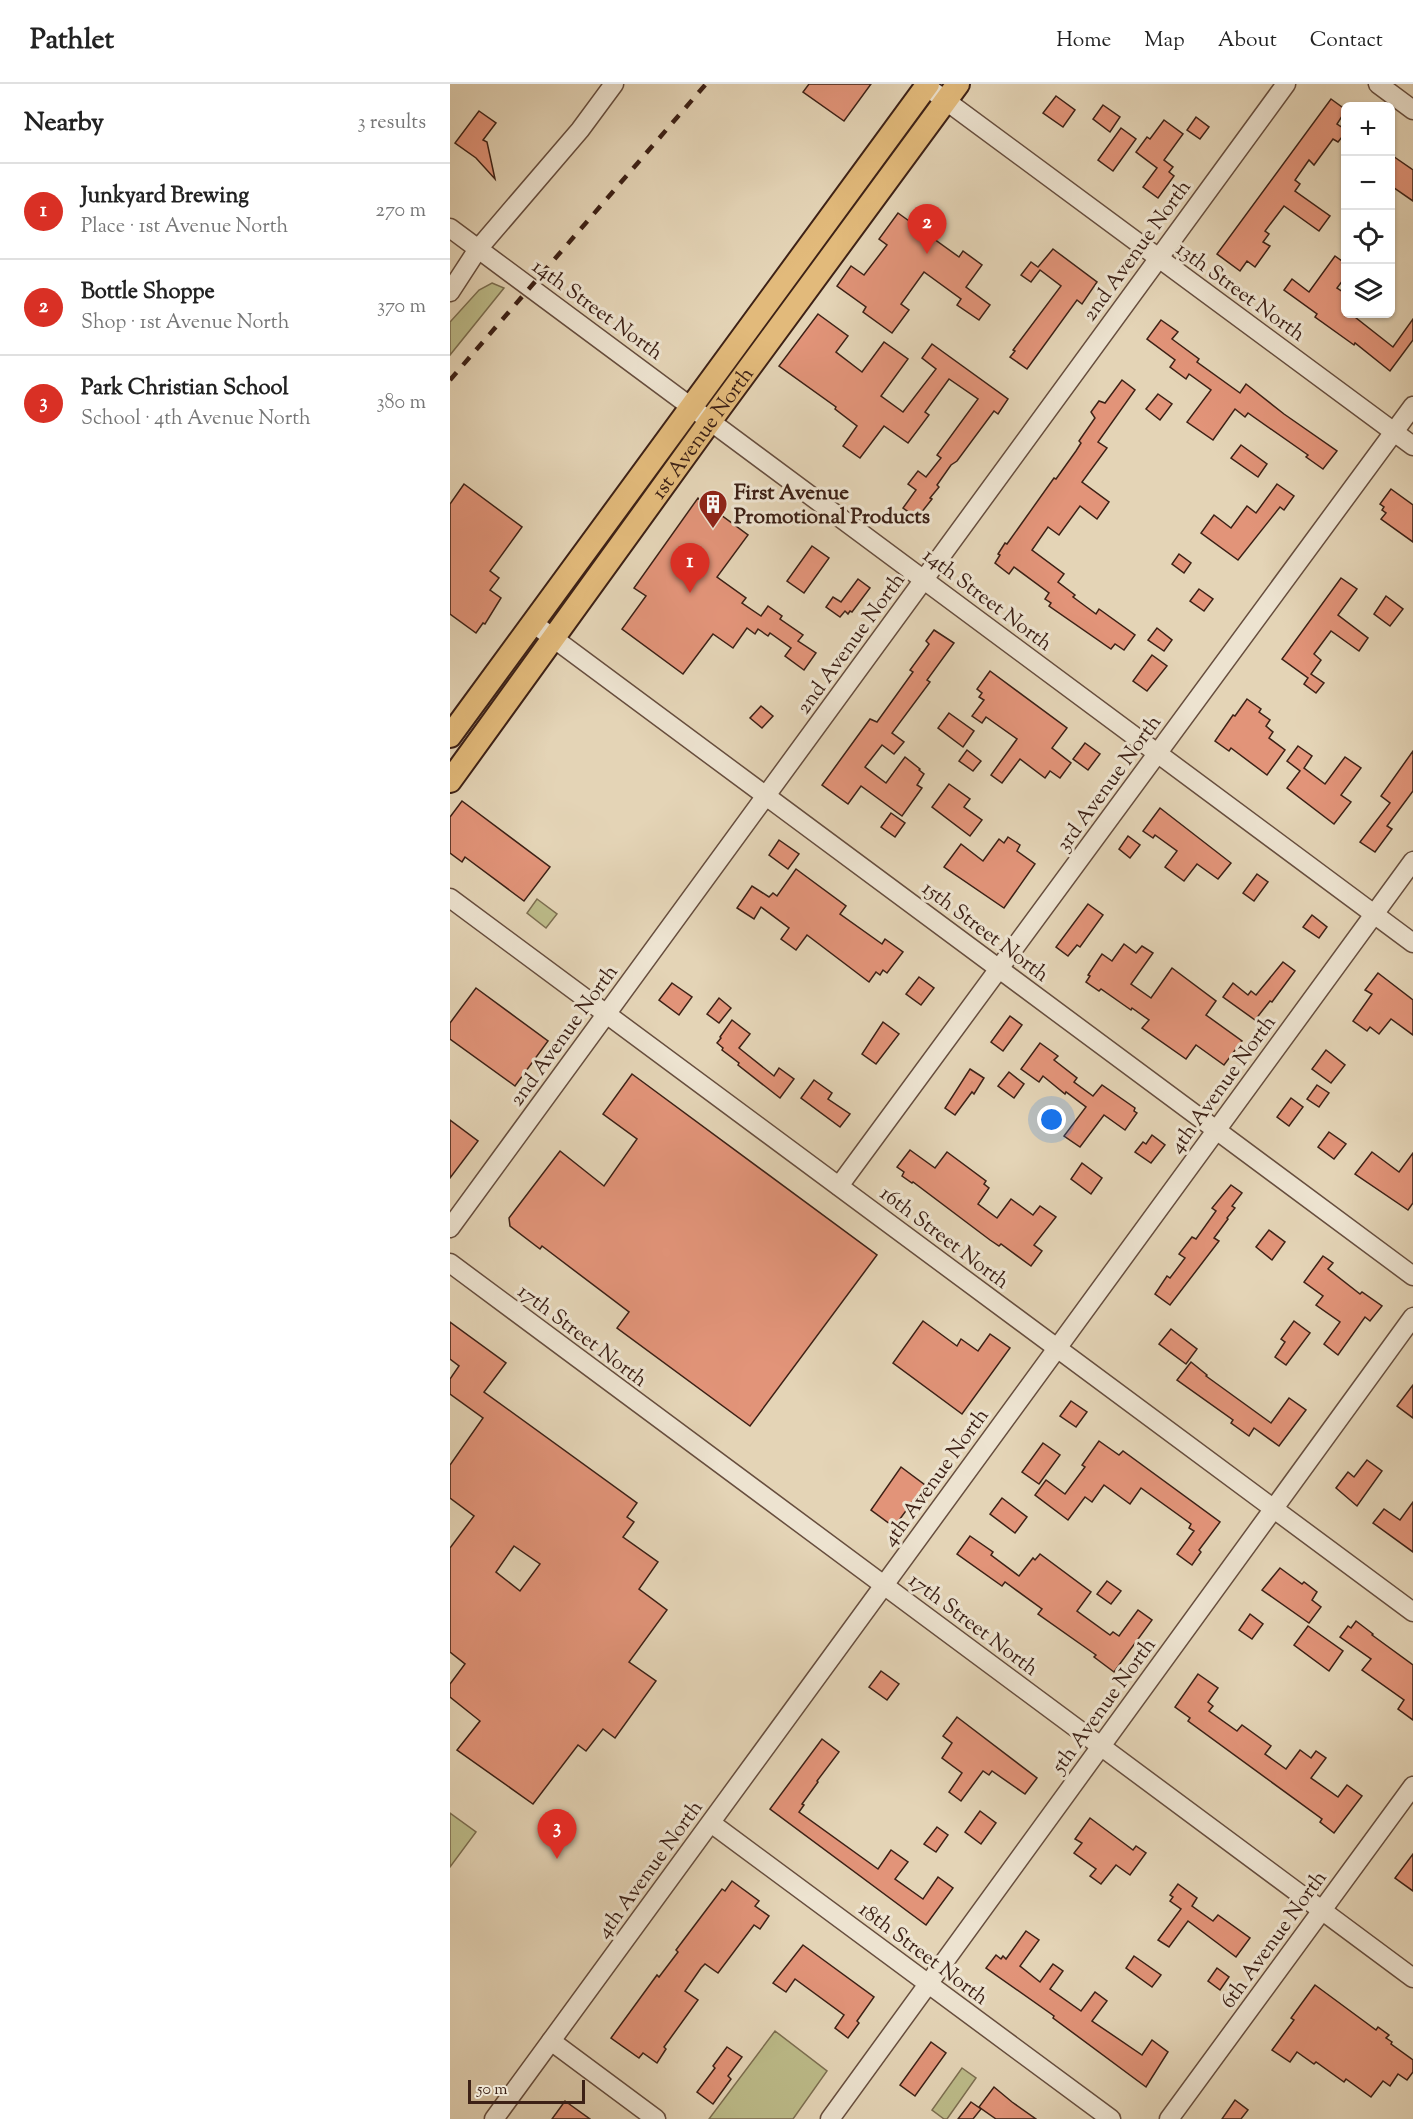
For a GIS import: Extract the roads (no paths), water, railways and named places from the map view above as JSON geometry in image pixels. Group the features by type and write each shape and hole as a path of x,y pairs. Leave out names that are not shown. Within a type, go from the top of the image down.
{"main road":[{"name":"1st Avenue North","path":"450,736 927,85"},
{"name":"1st Avenue North","path":"450,782 711,420 952,92"}],"street":[{"path":"450,292 478,249 580,130 614,84"},
{"name":"2nd Avenue North","path":"450,1228 1286,84"},
{"path":"1378,84 1413,110"},
{"name":"13th Street North","path":"927,85 952,92 1159,258 1413,446"},
{"name":"14th Street North","path":"450,228 1413,943"},
{"path":"450,271 478,249"},
{"name":"3rd Avenue North","path":"839,1186 1413,406"},
{"name":"15th Street North","path":"533,623 1413,1276"},
{"name":"4th Avenue North","path":"494,2119 1413,861"},
{"name":"16th Street North","path":"450,898 1413,1612"},
{"name":"17th Street North","path":"450,1263 1413,1978"},
{"name":"5th Avenue North","path":"830,2119 1413,1317"},
{"name":"6th Avenue North","path":"1169,2119 1413,1786"},
{"name":"18th Street North","path":"711,1823 1111,2119"},
{"path":"551,2041 656,2119"}],"railway":[{"path":"450,380 706,84"}],"place":[{"name":"Bottle Shoppe","path":"927,254"},
{"name":"First Avenue Promotional Products","path":"713,530"},
{"name":"Junkyard Brewing","path":"690,593"},
{"name":"Park Christian School","path":"557,1859"}]}
